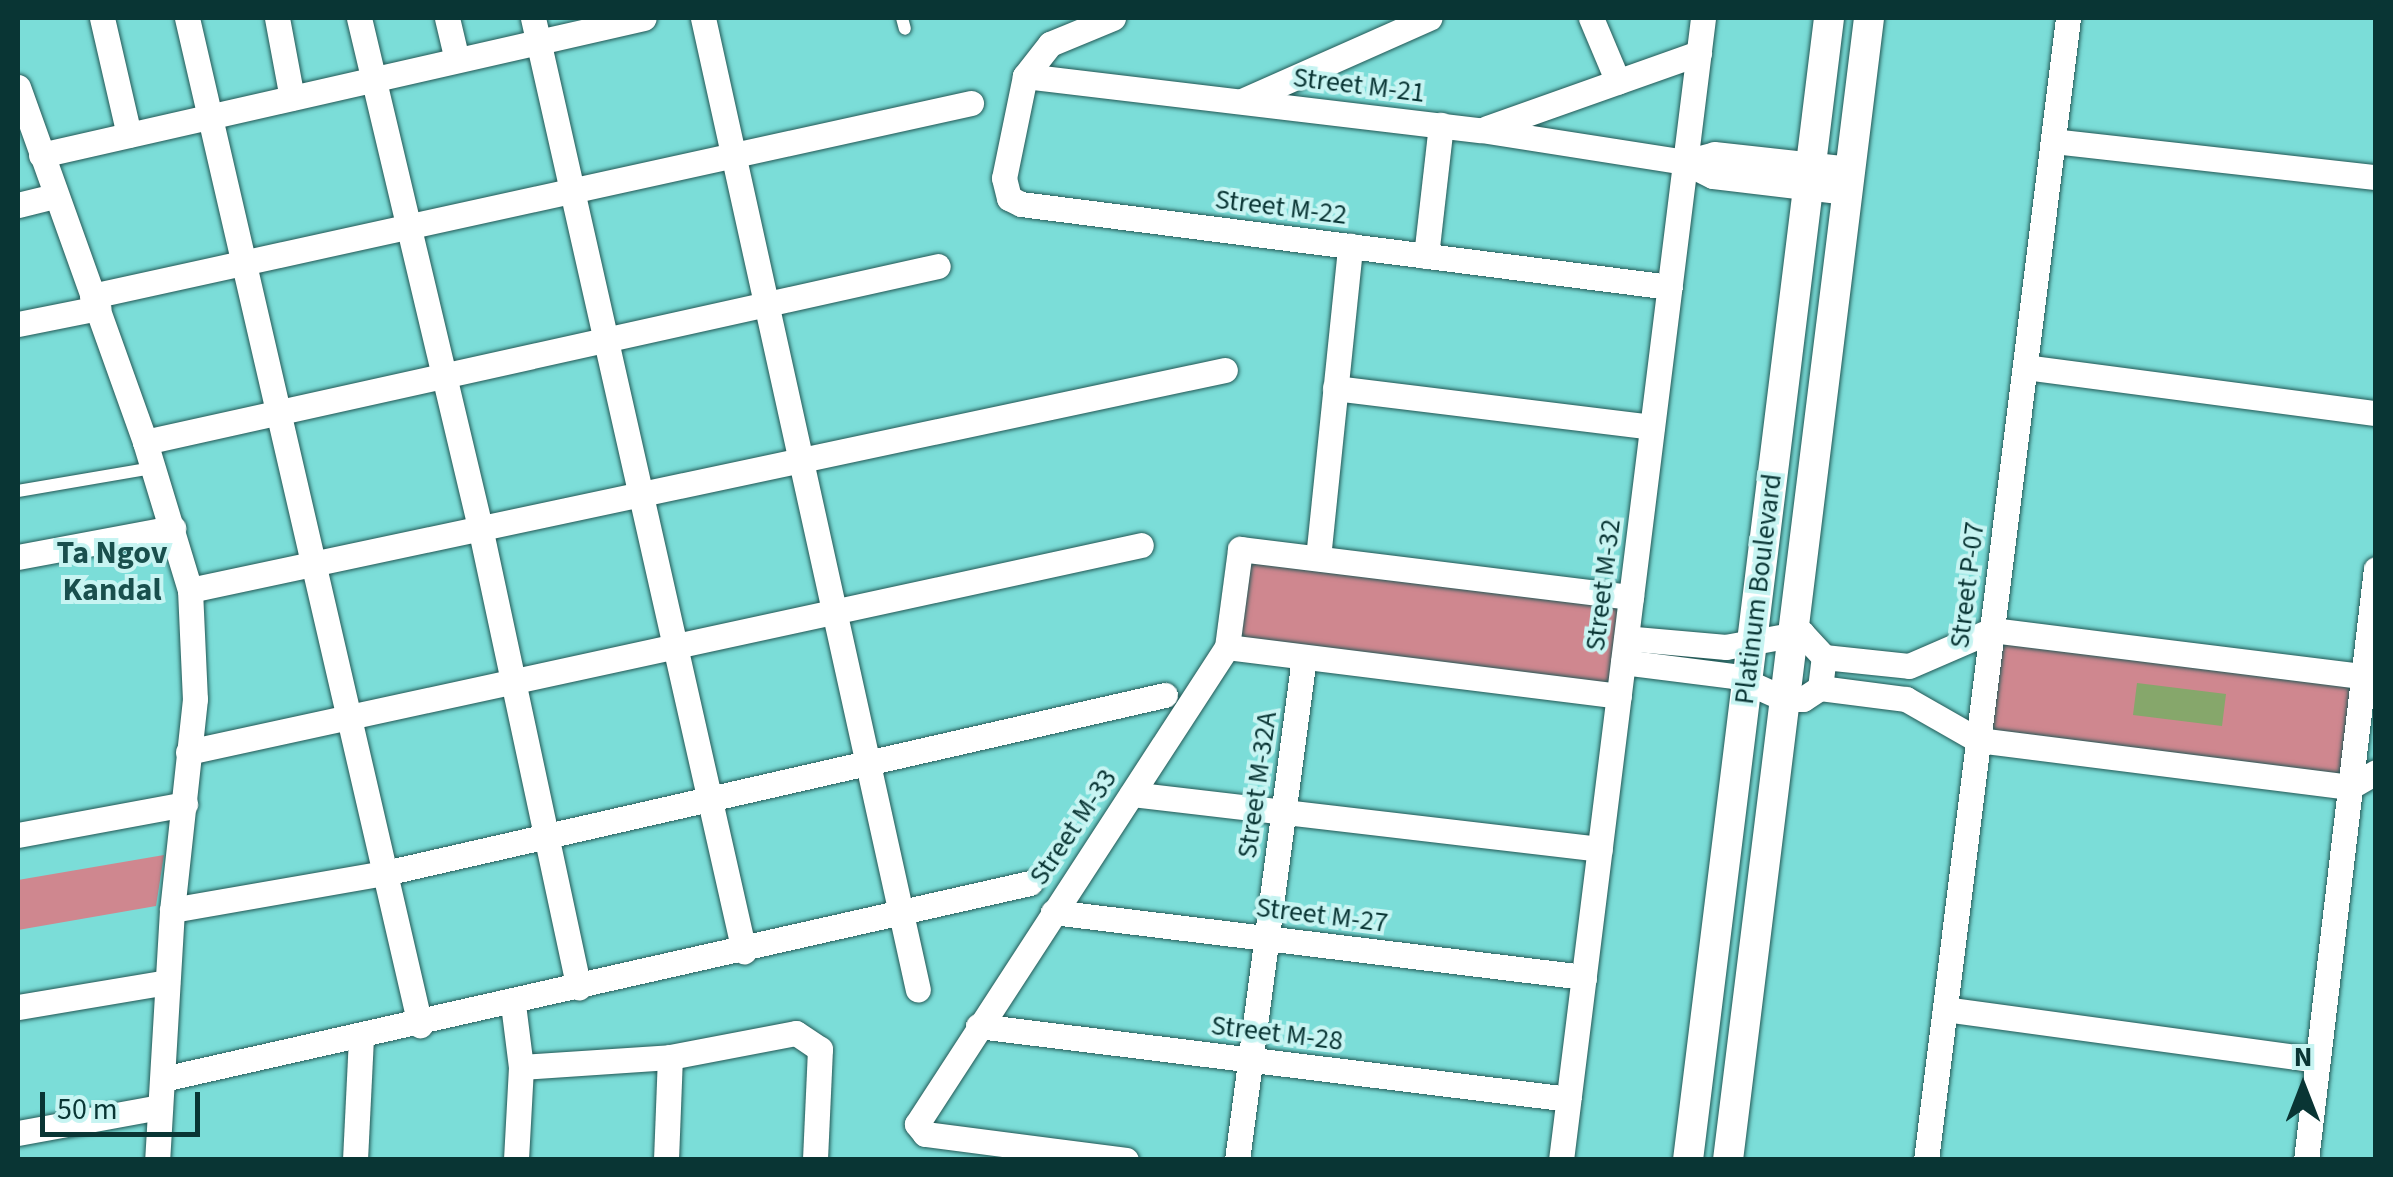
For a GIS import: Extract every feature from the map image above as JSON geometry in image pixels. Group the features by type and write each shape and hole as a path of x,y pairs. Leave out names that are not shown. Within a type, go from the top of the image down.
{"street":[{"path":"102,18 128,135"},
{"path":"187,18 420,1025"},
{"path":"277,18 292,98"},
{"path":"359,18 446,377 579,987"},
{"path":"447,18 457,60"},
{"path":"41,155 457,60 536,30 644,18"},
{"path":"702,18 918,990"},
{"path":"1025,76 1050,44 1113,18"},
{"path":"1241,101 1429,18"},
{"path":"1591,18 1618,82"},
{"name":"Street M-32","path":"1561,1160 1703,18"},
{"name":"Platinum Boulevard","path":"1688,1160 1829,18"},
{"name":"Platinum Boulevard","path":"1728,1160 1869,18"},
{"name":"Street P-07","path":"1926,1160 2068,18"},
{"path":"536,30 744,951"},
{"path":"1481,130 1699,53"},
{"name":"Street M-21","path":"1025,76 1481,130 1685,162 1714,154 1848,181"},
{"name":"Street M-22","path":"1025,76 1004,178 1009,198 1021,204 1670,287"},
{"path":"18,87 145,442 190,590 194,700 172,910 157,1160"},
{"path":"18,324 245,266 971,104"},
{"path":"1426,256 1441,125"},
{"path":"2053,141 2376,177"},
{"path":"18,205 54,196"},
{"path":"1350,246 1318,558 1631,597"},
{"path":"145,442 279,416 938,266"},
{"path":"2024,367 2376,413"},
{"path":"190,590 1225,370"},
{"path":"1335,388 1652,427"},
{"path":"18,557 174,528"},
{"path":"188,752 1141,545"},
{"name":"Street M-33","path":"1032,1154 926,1134 917,1124 1228,648 1240,549 1318,558"},
{"path":"2306,1160 2350,787 2369,683 2376,570"},
{"path":"1824,657 1909,666 1992,630 2369,683"},
{"path":"1625,650 1726,648 1793,632 1810,638 1824,657 1820,688"},
{"path":"1228,648 1619,696"},
{"path":"1625,650 1747,682 1785,699 1803,699 1820,688 1906,699 1978,740 2350,787 2376,772"},
{"name":"Street M-32A","path":"1236,1160 1304,657"},
{"path":"1906,699 1909,666"},
{"path":"172,910 385,873 1165,694"},
{"path":"1132,794 1600,850"},
{"path":"18,835 185,804"},
{"path":"163,1079 513,1004 1030,882"},
{"name":"Street M-27","path":"1053,912 1584,977"},
{"path":"18,1007 168,982"},
{"path":"513,1004 520,1067 516,1160"},
{"path":"1945,1009 2318,1060"},
{"name":"Street M-28","path":"978,1026 1569,1099"},
{"path":"520,1067 670,1058 796,1032 810,1037 821,1062 815,1160"},
{"path":"355,1160 360,1038"},
{"path":"666,1160 670,1058"},
{"path":"18,1133 160,1107"},
{"path":"1032,1154 1126,1160"}],"lane":[{"path":"18,491 153,468"}],"shaded area":[{"path":"1240,549 1631,597 1619,696 1227,647"},
{"path":"1992,630 2363,676 2350,787 1978,740"},
{"path":"2137,683 2226,694 2222,726 2133,715"},
{"path":"164,855 156,906 18,930 18,880"}],"district":[{"name":"Ta Ngov Kandal","path":"112,572"}]}
